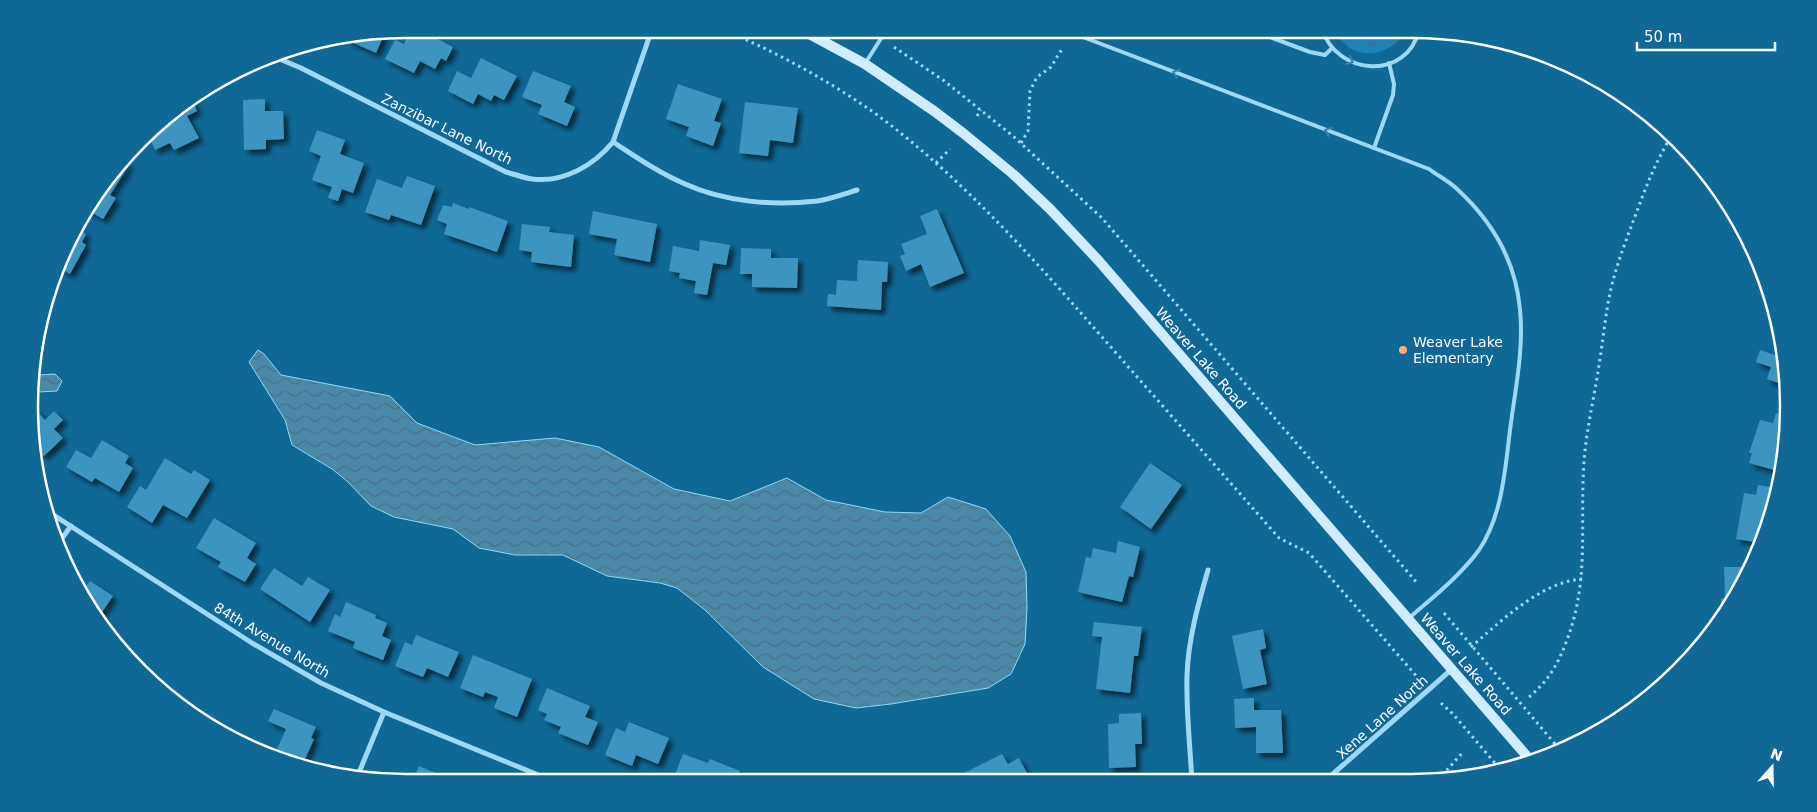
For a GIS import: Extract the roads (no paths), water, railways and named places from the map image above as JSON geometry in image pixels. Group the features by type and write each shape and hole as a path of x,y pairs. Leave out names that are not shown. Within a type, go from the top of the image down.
{"main road":[{"name":"Weaver Lake Road","path":"817,38 865,64 934,111 1013,174 1056,215 1104,267 1527,756"}],"street":[{"name":"Zanzibar Lane North","path":"281,60 302,68 506,172 532,180 555,179 575,172 591,163 604,153 612,142 649,38"},
{"path":"612,142 646,165 686,185 729,198 775,204 818,200 857,190"},
{"name":"84th Avenue North","path":"54,514 282,662 321,684 536,774"},
{"path":"62,538 72,526"},
{"path":"1192,774 1187,677 1189,649 1197,608 1208,570"},
{"name":"Xene Lane North","path":"1334,774 1452,669"},
{"path":"360,771 384,712"}],"lane":[{"path":"865,64 881,38"},
{"path":"1086,38 1429,169 1456,187 1481,213 1510,260 1521,310 1521,338 1500,499 1491,527 1478,550 1460,571 1408,619"},
{"path":"1272,38 1310,52 1325,55 1332,48"},
{"path":"1326,38 1341,57 1353,64 1366,67 1389,64 1403,56 1416,38"},
{"path":"1374,148 1393,95 1394,84 1389,64"}],"water":[{"path":"258,350 264,354 281,375 390,396 417,423 475,445 555,438 599,447 674,489 730,501 787,478 826,500 885,512 921,513 948,497 986,509 1010,536 1026,572 1025,644 1011,674 988,688 856,708 814,699 763,667 705,610 677,588 660,583 607,576 563,555 515,555 479,548 453,529 394,517 371,506 347,481 332,469 292,445 285,420 249,362"},
{"path":"55,374 62,381 57,391 38,392 39,375"}],"place":[{"name":"Weaver Lake Elementary","path":"1403,350"}]}
